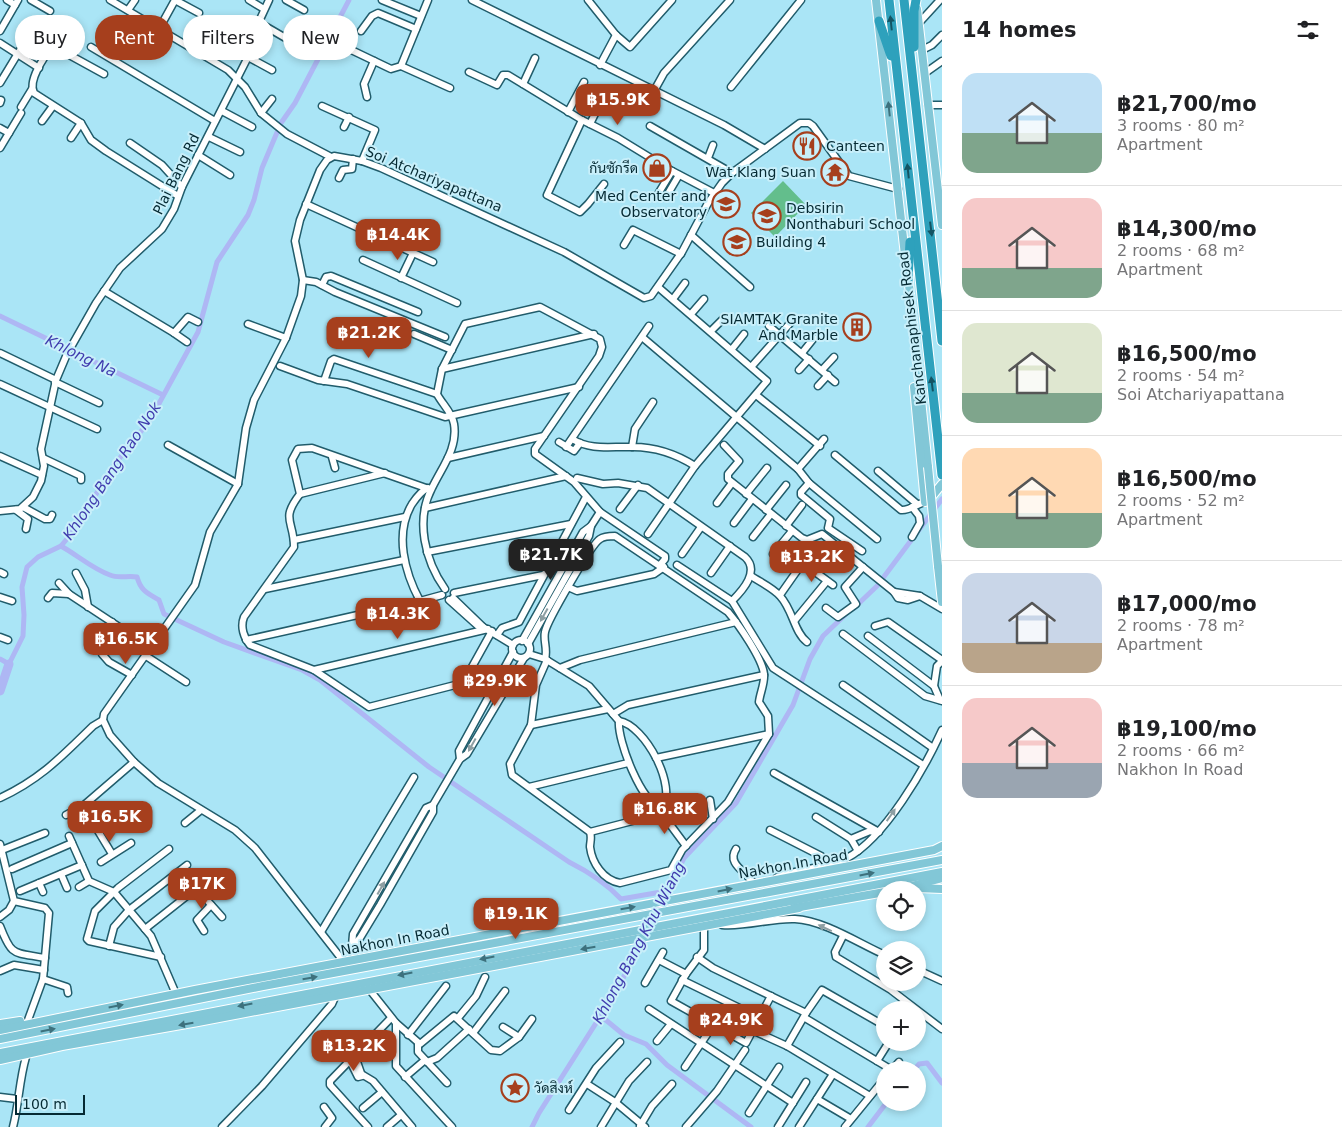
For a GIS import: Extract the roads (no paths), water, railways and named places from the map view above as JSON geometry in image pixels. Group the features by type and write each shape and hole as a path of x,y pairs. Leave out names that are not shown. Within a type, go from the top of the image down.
{"highway":[{"name":"Kanchanaphisek Road","path":"889,0 942,475"},
{"name":"Kanchanaphisek Road","path":"904,0 942,341"},
{"path":"912,67 916,0"},
{"path":"879,21 898,80"},
{"path":"908,280 911,202"},
{"path":"933,249 942,277"}],"main road":[{"path":"876,0 942,602"},
{"path":"916,0 939,180 942,224"},
{"path":"917,375 914,390 925,502"},
{"path":"925,502 942,484"},
{"name":"Nakhon In Road","path":"0,1030 63,1016 374,956 757,883 938,851 942,846"},
{"name":"Nakhon In Road","path":"0,1039 648,914 942,860"},
{"path":"0,1053 725,912 942,872"},
{"path":"926,882 942,878"},
{"path":"722,900 785,879"},
{"path":"926,889 942,890"},
{"path":"0,1062 62,1046 876,894"},
{"path":"725,912 799,908"},
{"path":"374,956 429,956"},
{"path":"427,977 470,961"},
{"path":"0,1024 63,1016"},
{"path":"0,1062 26,1057 62,1046"}],"street":[{"path":"0,31 17,3 7,0"},
{"path":"31,0 50,11"},
{"path":"110,0 136,15"},
{"path":"128,10 135,0"},
{"path":"168,15 178,0 199,13"},
{"path":"249,0 264,9"},
{"name":"Plai Bang Rd","path":"261,15 269,0"},
{"path":"286,0 304,10"},
{"path":"382,0 421,16"},
{"path":"401,66 428,0"},
{"path":"472,0 724,125 765,149"},
{"path":"588,0 616,35 630,47 667,2"},
{"path":"654,91 664,73 730,0"},
{"path":"731,87 801,0"},
{"path":"919,23 940,0"},
{"path":"361,31 372,16 378,13 416,29"},
{"path":"600,65 616,35"},
{"path":"922,50 942,35"},
{"path":"0,798 45,773 93,726 103,719 196,582 210,532 238,484 246,428 254,400 286,338 301,296 303,280 295,242 306,204 320,170 331,157 287,134 261,113 237,78 228,70 173,37"},
{"path":"0,43 15,52"},
{"path":"91,47 215,121"},
{"path":"358,53 391,69 401,66 450,88"},
{"path":"523,84 535,58"},
{"path":"0,83 15,59"},
{"path":"27,60 39,68"},
{"path":"0,148 32,89 39,68 44,60"},
{"path":"78,60 104,74"},
{"name":"Plai Bang Rd","path":"55,381 67,354 104,291 120,268 162,229 246,60"},
{"path":"254,60 272,70"},
{"path":"367,96 364,84 374,61"},
{"path":"925,73 942,61"},
{"path":"469,72 495,84 504,75 511,77 672,172 714,194"},
{"path":"568,112 584,82"},
{"path":"32,89 34,93 81,123 91,140 106,151 178,196"},
{"path":"590,124 606,91"},
{"path":"261,113 272,98"},
{"path":"928,105 942,105"},
{"path":"42,122 53,106"},
{"path":"322,106 375,130 362,161"},
{"path":"222,111 252,127"},
{"path":"344,127 349,117"},
{"path":"582,120 547,195 580,212 604,184"},
{"path":"71,138 81,123"},
{"name":"Soi Atchariyapattana","path":"331,157 362,161 547,243 639,297 648,298 681,254 714,194 732,173 800,123 809,123 849,176 898,189"},
{"path":"650,126 732,173"},
{"path":"0,128 9,133"},
{"path":"209,137 240,152"},
{"path":"130,143 162,165 182,187"},
{"path":"708,158 713,145"},
{"path":"198,156 230,175"},
{"path":"339,178 343,170 352,169 354,159"},
{"path":"658,194 672,172"},
{"path":"666,197 679,175"},
{"path":"306,204 433,262"},
{"path":"624,245 633,230 681,254"},
{"path":"691,235 750,287"},
{"path":"401,278 413,253"},
{"path":"363,260 457,303"},
{"path":"322,285 326,277 331,276 418,312"},
{"path":"303,280 322,285 445,337"},
{"path":"673,299 685,283"},
{"path":"648,534 695,466 767,381 658,286"},
{"path":"104,291 186,342"},
{"path":"691,314 704,299"},
{"path":"437,394 442,369 465,324 536,307 544,308 594,334 602,343 601,352 579,387 535,449 535,454 566,476 600,512 665,556 665,559 662,566 654,574 577,591 568,587"},
{"path":"174,333 188,317 198,322"},
{"path":"711,331 724,318"},
{"path":"752,366 792,322"},
{"path":"248,324 286,338"},
{"path":"566,447 649,326"},
{"path":"769,326 835,382"},
{"path":"414,334 452,350"},
{"path":"442,369 594,334"},
{"path":"732,349 744,334"},
{"path":"642,337 798,469 809,483 878,539"},
{"path":"802,353 814,338"},
{"path":"0,352 99,403"},
{"path":"818,386 834,357"},
{"path":"324,381 331,361 334,359 437,394 452,416 454,437 448,458 428,489 424,531 427,552 444,592 513,648 517,657 526,656 546,659 589,686 610,712 620,721 630,724 651,747 656,758 666,791 662,811"},
{"path":"799,370 809,359"},
{"path":"280,366 324,381 347,384 440,416 452,416 579,387"},
{"path":"20,509 33,498 42,475 43,458 41,449 55,381"},
{"path":"0,384 97,429"},
{"path":"756,395 820,446"},
{"path":"632,442 639,422 653,402"},
{"path":"448,458 544,436"},
{"path":"572,439 580,444 600,448 632,442 681,457 695,466"},
{"path":"798,469 820,446 824,439"},
{"path":"559,442 575,451 580,444"},
{"path":"168,445 238,484"},
{"path":"724,446 739,460 728,474 728,479 804,540 822,534 891,590 898,598 904,600 920,596 942,609"},
{"path":"300,494 292,460 300,448 308,447 332,457 385,473 428,489"},
{"path":"835,455 898,509 905,511 914,505 925,502"},
{"path":"0,456 42,475"},
{"path":"332,457 335,468"},
{"path":"43,458 81,476 81,480"},
{"path":"734,523 767,468"},
{"path":"878,471 914,505 920,523 912,537"},
{"path":"385,473 300,494 289,509 288,516 294,540 292,551 242,622 246,640 250,646 314,670 367,706 373,707 459,684 467,676 490,630"},
{"path":"425,508 566,476"},
{"path":"578,478 603,484 618,483 647,488 730,546 748,560 751,576 780,595 795,620 798,634 807,642"},
{"path":"717,502 732,483"},
{"path":"809,483 801,492 801,495 830,519 828,528 862,551"},
{"path":"620,509 638,485"},
{"path":"754,537 786,485"},
{"path":"420,601 411,584 404,560 405,517 417,496 428,489"},
{"path":"314,670 502,628 519,622 586,497"},
{"path":"786,526 802,505"},
{"path":"20,509 28,518 26,529"},
{"path":"0,511 20,509 45,519 50,519 52,515"},
{"path":"460,759 459,751 494,688 513,648 525,642 557,586 583,532 591,526 600,512"},
{"path":"294,540 405,517"},
{"path":"427,552 571,524"},
{"path":"682,554 701,526"},
{"path":"773,554 792,531"},
{"path":"609,536 615,536 728,612 736,622 762,666 764,675 759,702 768,716 769,734 728,802 686,846 671,870 617,882 595,865 590,847 590,832 512,775 510,764 531,725 536,685 546,659 545,632 568,587 597,541 609,536"},
{"path":"712,574 730,546"},
{"path":"265,590 404,560"},
{"path":"780,595 805,560 830,583 795,620"},
{"path":"678,565 732,601 770,665 923,765"},
{"path":"826,608 838,617 855,604 856,601 846,587 863,567"},
{"path":"76,573 85,590 88,607"},
{"path":"452,597 543,575"},
{"path":"732,601 751,576"},
{"path":"59,584 69,594 151,648"},
{"path":"246,640 420,601 450,588 452,597"},
{"path":"48,598 52,593 69,594"},
{"path":"0,597 12,601"},
{"path":"112,622 102,639 102,654 109,662 132,675"},
{"path":"560,668 580,660 736,622"},
{"path":"875,626 888,622 942,661 937,666 934,686"},
{"path":"842,634 925,696 941,701"},
{"path":"868,636 934,686 941,701"},
{"path":"0,637 8,640"},
{"path":"355,960 352,946 354,934 426,808 432,805 460,759 467,754 526,656 525,642"},
{"path":"146,656 186,682"},
{"path":"531,725 610,712 628,705 764,675"},
{"path":"843,685 933,748"},
{"path":"494,688 502,693"},
{"path":"103,719 110,734 134,762 158,783 235,830 255,848 344,962"},
{"path":"620,721 620,730 628,763 638,783 654,805 662,811 686,846"},
{"path":"473,724 481,729"},
{"path":"736,849 733,854 733,860 757,883 829,864 858,851 879,833 923,765 942,730"},
{"path":"656,758 769,734"},
{"path":"66,815 83,806 134,762"},
{"path":"529,787 628,763"},
{"path":"774,773 879,833"},
{"path":"321,932 414,777"},
{"path":"710,800 713,819"},
{"path":"352,946 367,926 414,846 433,812 432,805"},
{"path":"83,806 112,854"},
{"path":"185,823 201,810"},
{"path":"590,832 662,811"},
{"path":"816,817 851,839 858,851"},
{"path":"770,830 821,856 829,864"},
{"path":"851,839 870,831 879,833"},
{"path":"0,917 9,910 14,901 1,847 45,833"},
{"path":"69,836 89,881 114,892 145,928 156,945 176,994"},
{"path":"407,842 414,846"},
{"path":"12,869 72,843"},
{"path":"101,862 132,843"},
{"path":"161,957 109,946 87,939 95,911 114,892 169,849"},
{"path":"20,891 82,865"},
{"path":"109,946 114,927 129,910 187,865"},
{"path":"61,874 67,888"},
{"path":"79,887 89,881"},
{"path":"39,883 43,892"},
{"path":"145,928 200,886 211,905 222,917"},
{"path":"14,901 48,910 43,979 28,1020"},
{"path":"373,902 380,905"},
{"path":"204,930 197,920 211,905"},
{"path":"716,924 731,926 774,919 796,919 814,923 876,951"},
{"path":"361,922 367,926"},
{"path":"0,926 8,947 16,952 45,958"},
{"path":"704,926 705,942 699,948 697,957 670,998 672,1002 746,1043 771,996"},
{"path":"843,936 835,952 836,957 891,990 942,1029"},
{"path":"645,983 663,952"},
{"path":"697,957 713,968 805,1015 877,1061 883,1051"},
{"path":"659,960 684,977 760,1018"},
{"path":"0,971 14,965 44,970"},
{"path":"926,974 942,982"},
{"path":"458,1018 476,996 485,977"},
{"path":"43,979 68,987 68,992"},
{"path":"408,1034 446,986"},
{"path":"369,988 394,1021 418,1044"},
{"path":"787,1046 822,990 876,1021"},
{"path":"405,1077 426,1061 437,1058 471,1031 505,991"},
{"path":"225,1126 332,1004 336,995"},
{"path":"650,1009 793,1103"},
{"path":"418,1044 423,1044 452,1017 458,1018 491,1050 496,1051 508,1047 519,1037 532,1020"},
{"path":"368,1127 330,1083 352,1058 394,1021"},
{"path":"394,1021 395,1064 452,1127"},
{"path":"658,1041 671,1024"},
{"path":"503,1027 519,1037"},
{"path":"685,1066 710,1030"},
{"path":"754,1031 787,1046 870,1096"},
{"path":"569,1110 596,1068 620,1042"},
{"path":"418,1044 417,1052 447,1083"},
{"path":"686,1127 717,1091 745,1050"},
{"path":"13,1127 26,1057"},
{"path":"352,1058 358,1077 362,1075 369,1078 412,1127"},
{"path":"601,1127 614,1102 629,1081 647,1062"},
{"path":"749,1113 779,1067"},
{"path":"799,1127 833,1074"},
{"path":"778,1127 806,1082"},
{"path":"587,1084 614,1102 642,1126 652,1106 672,1084"},
{"path":"844,1127 876,1089"},
{"path":"363,1108 382,1092"},
{"path":"0,1097 17,1099"},
{"path":"817,1099 851,1119"},
{"path":"324,1107 332,1118 327,1126"},
{"path":"387,1127 401,1115"}],"waterway":[{"name":"Khlong Bang Rao Nok","path":"0,659 9,664 23,636 22,587 27,567 38,557 61,546 71,534 115,464 150,420 198,332 217,262 248,215 262,168 281,123 295,103 349,0"},
{"name":"Khlong Na","path":"0,316 163,395"},
{"name":"Khlong Bang Khu Wiang","path":"854,608 877,586 942,499"},
{"path":"61,546 91,566 110,575 137,577 143,589 159,600 164,614 224,642 302,670 320,680 429,767 569,862 597,878 621,899 667,891"},
{"name":"Khlong Bang Khu Wiang","path":"532,1127 617,990 684,858 736,803 793,705 810,659 823,636 845,615"},
{"name":"Khlong Bang Rao Nok","path":"0,691 9,664"},
{"path":"601,1016 624,1035 646,1044 667,1065 751,1127"},
{"path":"926,1063 942,1083"},
{"path":"868,1127 880,1111"}],"place":[{"name":"Canteen","path":"807,146"},
{"name":"กันซักรีด","path":"657,168"},
{"name":"Wat Klang Suan","path":"835,172"},
{"name":"Med Center and Observatory","path":"726,204"},
{"name":"Debsirin Nonthaburi School","path":"767,216"},
{"name":"Building 4","path":"737,242"},
{"name":"SIAMTAK Granite And Marble","path":"857,327"},
{"name":"วัดสิงห์","path":"515,1088"}]}
